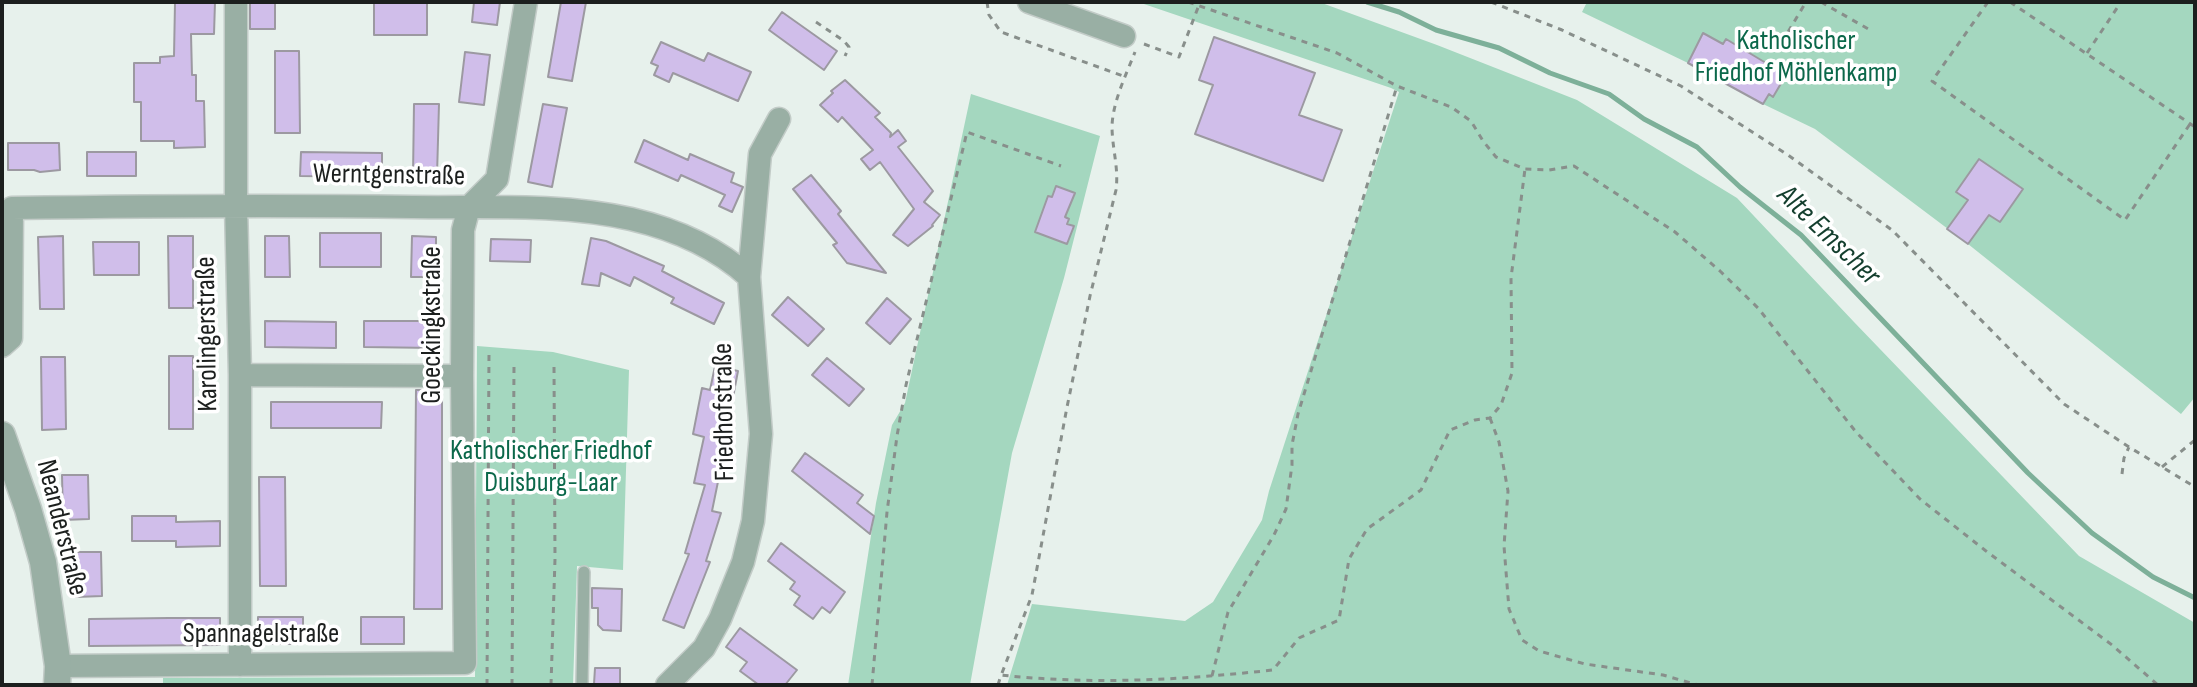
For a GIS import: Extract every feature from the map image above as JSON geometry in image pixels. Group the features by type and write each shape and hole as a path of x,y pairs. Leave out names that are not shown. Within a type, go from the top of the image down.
{"street":[{"name":"Karolingerstraße","path":"236,2 240,665"},
{"path":"469,207 497,179 526,2"},
{"path":"1029,2 1124,36"},
{"name":"Friedhofstraße","path":"668,685 704,648 720,619 743,562 753,521 761,434 749,277 760,154 779,119"},
{"name":"Werntgenstraße","path":"2,346 11,338 12,208 236,205 526,207 582,211 667,229 729,258 749,277"},
{"name":"Goeckingkstraße","path":"465,663 463,230 469,207"},
{"path":"240,375 462,376"},
{"name":"Neanderstraße","path":"2,435 43,562 57,675"},
{"name":"Spannagelstraße","path":"57,675 240,665 465,663"}],"lane":[{"path":"582,685 584,572"}],"path":[{"path":"987,2 989,15 1001,32 1126,77"},
{"path":"1188,2 1337,53 1397,86 1451,107 1471,121 1496,157 1525,169 1549,170 1574,166 1675,232 1758,308 1856,432 1920,499 2112,645 2158,685"},
{"path":"1491,2 1562,30 1681,86 1788,155 1892,230 2064,404 2195,487"},
{"path":"1782,42 1806,2"},
{"path":"1821,2 1870,30"},
{"path":"1988,2 1932,81 2125,220 2190,124"},
{"path":"2010,2 2195,127"},
{"path":"2087,53 2121,2"},
{"path":"998,685 1032,595 1090,296 1114,203 1118,176 1112,124 1116,102 1139,42 1179,57 1199,5"},
{"path":"816,22 844,41 849,47 845,56"},
{"path":"1212,676 1228,612 1286,509 1298,414 1397,86"},
{"path":"872,685 897,436 906,385 967,132 1061,166"},
{"path":"1001,675 1046,680 1124,681 1273,670 1299,638 1339,620 1349,559 1367,529 1421,490 1450,430 1490,418 1501,405 1512,373 1511,278 1525,169"},
{"path":"487,685 489,354"},
{"path":"512,685 514,366"},
{"path":"551,685 555,559 554,366"},
{"path":"1490,418 1499,442 1508,491 1504,546 1509,609 1522,640 1539,651 1585,664 1663,675 1698,685"},
{"path":"2162,467 2195,440"},
{"path":"2122,474 2129,447"}],"green space":[{"path":"1138,2 1319,2 1577,100 1737,198 2079,556 2195,623 2195,685 1007,685 1032,604 1185,621 1213,602 1262,520 1399,92"},
{"name":"Katholischer Friedhof Möhlenkamp","path":"1587,2 2195,2 2195,397 2181,414 1968,244 1815,129 1582,12"},
{"path":"971,94 1100,136 1064,278 1012,453 970,685 848,685 876,503 892,425 905,403"},
{"name":"Katholischer Friedhof Duisburg-Laar","path":"477,346 553,352 629,370 623,570 577,566 573,685 163,685 163,678 475,677"}],"building":[{"path":"215,2 214,34 191,34 196,101 204,101 205,147 174,148 174,141 141,141 141,102 134,102 134,63 160,63 160,57 174,56 175,3"},
{"path":"250,2 275,2 275,29 250,29"},
{"path":"374,2 427,2 427,35 374,35"},
{"path":"474,2 500,2 497,25 472,22"},
{"path":"561,2 586,2 572,81 548,77"},
{"path":"782,12 837,51 824,70 769,30"},
{"path":"1703,33 1723,44 1726,39 1786,75 1773,97 1769,94 1763,104 1688,63"},
{"path":"1214,37 1315,73 1299,115 1342,130 1323,181 1195,134 1213,85 1199,80"},
{"path":"661,42 704,61 708,53 751,72 738,101 673,73 669,82 654,75 658,66 651,63"},
{"path":"275,51 299,51 300,133 275,133"},
{"path":"465,52 490,55 484,105 459,102"},
{"path":"845,80 880,113 875,117 891,133 890,137 898,130 906,141 898,147 933,191 924,202 940,215 933,226 908,246 893,235 914,209 880,162 870,170 861,159 873,150 842,117 838,122 820,105"},
{"path":"414,104 439,104 437,176 413,176"},
{"path":"543,104 567,108 552,187 528,182"},
{"path":"644,140 688,160 690,154 734,173 731,182 743,187 732,212 719,206 725,195 681,175 678,181 635,162"},
{"path":"8,143 59,143 60,170 8,170"},
{"path":"87,152 136,152 136,176 87,176"},
{"path":"301,152 382,153 382,177 300,176"},
{"path":"1979,159 2023,189 2000,222 1989,215 1968,244 1947,229 1968,200 1956,192"},
{"path":"811,175 886,273 847,263 833,245 837,243 793,189"},
{"path":"1056,186 1075,193 1065,217 1069,219 1067,224 1074,226 1067,244 1035,232 1048,196 1052,197"},
{"path":"320,233 381,233 381,267 320,267"},
{"path":"63,236 64,309 40,309 38,237"},
{"path":"168,236 193,236 193,308 169,308"},
{"path":"265,236 289,236 290,277 265,277"},
{"path":"412,236 436,237 436,277 411,277"},
{"path":"591,238 606,241 664,266 662,271 724,303 714,324 671,303 674,298 634,277 630,286 601,273 599,286 582,284"},
{"path":"491,239 531,240 530,262 490,261"},
{"path":"93,242 139,242 139,275 94,275"},
{"path":"788,297 824,329 808,346 772,315"},
{"path":"887,298 911,319 890,344 866,323"},
{"path":"265,321 336,322 336,348 265,347"},
{"path":"364,321 435,321 435,348 364,347"},
{"path":"169,356 193,356 193,429 169,429"},
{"path":"41,357 65,357 66,429 42,430"},
{"path":"827,358 864,389 849,406 812,375"},
{"path":"715,366 738,371 712,511 721,513 706,561 710,562 684,628 663,620 689,554 685,553 705,485 694,483 704,437 693,434 702,388 710,390"},
{"path":"416,390 442,390 442,609 414,609"},
{"path":"271,402 382,402 381,428 271,428"},
{"path":"805,453 863,495 857,503 874,516 870,534 792,471"},
{"path":"62,475 88,475 89,519 63,520"},
{"path":"259,477 285,477 286,586 260,586"},
{"path":"132,516 176,516 176,522 220,521 220,546 176,547 176,541 132,541"},
{"path":"781,543 845,592 830,613 822,607 813,619 794,605 800,596 790,589 795,582 768,561"},
{"path":"75,552 101,552 102,596 76,597"},
{"path":"592,588 622,589 621,631 603,630 598,625 598,608 592,608"},
{"path":"258,617 303,617 303,644 258,644"},
{"path":"361,617 404,617 404,644 361,644"},
{"path":"220,618 220,645 89,646 89,619"},
{"path":"740,628 797,670 785,685 759,685 740,671 747,662 726,647"},
{"path":"595,668 620,668 620,685 594,684"}],"waterway":[{"name":"Alte Emscher","path":"1367,2 1399,12 1436,30 1499,48 1550,73 1609,94 1644,119 1697,147 1740,187 1801,235 2028,473 2092,533 2153,577 2195,598"}]}
